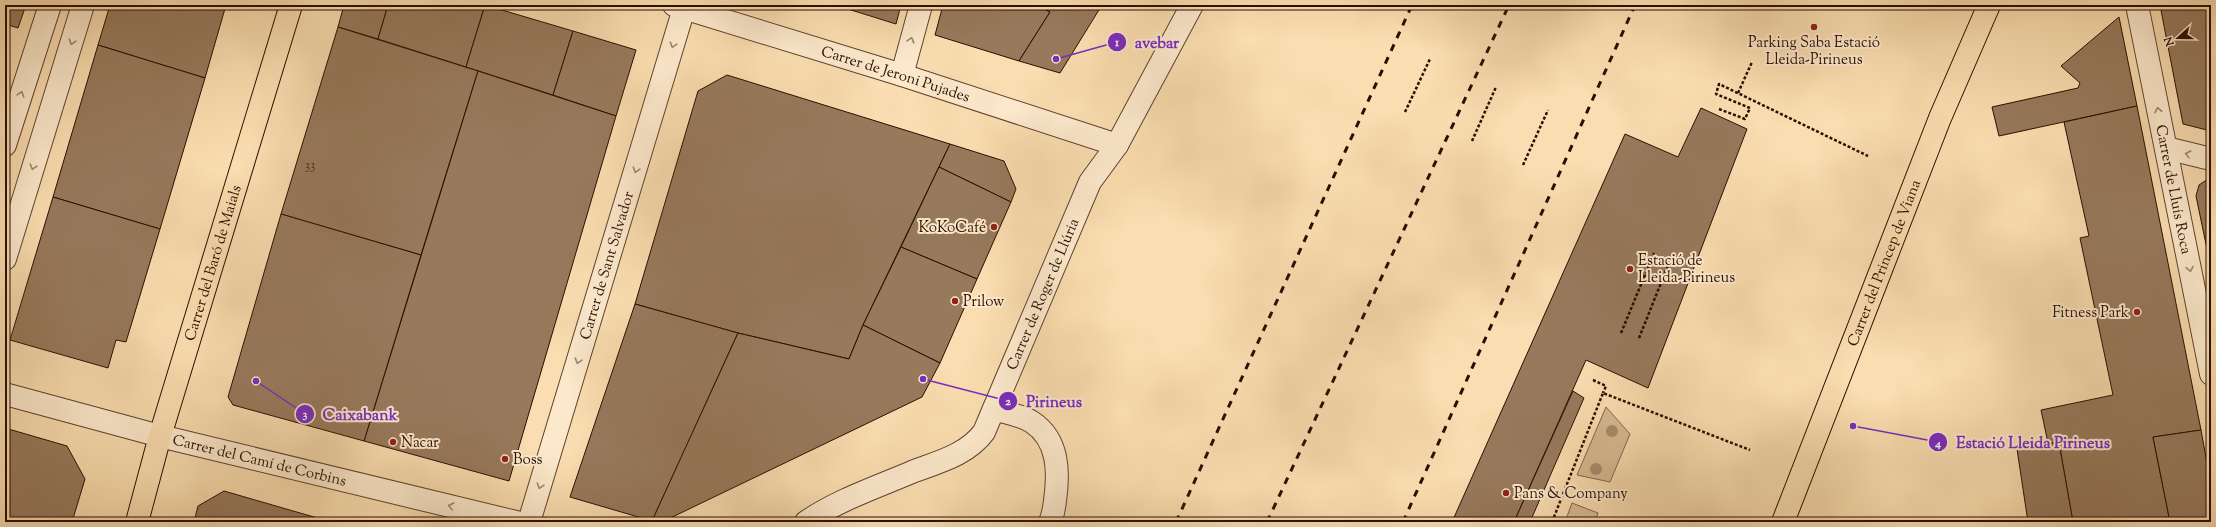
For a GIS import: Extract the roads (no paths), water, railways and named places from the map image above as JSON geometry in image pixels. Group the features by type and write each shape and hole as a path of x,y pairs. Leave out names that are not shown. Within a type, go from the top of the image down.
{"main road":[{"name":"Carrer del Baró de Maials","path":"137,522 160,436 291,5"},
{"name":"Carrer del Princep de Viana","path":"1788,521 1940,118 1989,5"}],"street":[{"path":"5,145 50,5"},
{"path":"5,259 83,5"},
{"path":"902,75 921,5"},
{"name":"Carrer de Roger de Llúria","path":"806,522 817,515 867,492 956,455 969,447 984,432 1090,182 1117,145 1192,5"},
{"name":"Carrer de Lluís Roca","path":"2137,5 2211,374"},
{"name":"Carrer de Jeroni Pujades","path":"681,6 902,75 1117,145"},
{"name":"Carrer de Sant Salvador","path":"529,522 681,6"},
{"path":"2166,148 2211,159"},
{"name":"Carrer del Camí de Corbins","path":"5,394 160,436 516,522"},
{"path":"994,409 1032,422 1048,439 1054,448 1057,459 1057,486 1050,522"}],"railway":[{"path":"1176,522 1412,5"},
{"path":"1267,522 1509,5"},
{"path":"1403,522 1635,5"}],"place":[{"name":"Parking Saba Estació Lleida-Pirineus","path":"1814,27"},
{"name":"avebar","path":"1056,59"},
{"name":"KoKoCafé","path":"994,227"},
{"name":"Estació de Lleida-Pirineus","path":"1630,269"},
{"name":"Prilow","path":"955,301"},
{"name":"Fitness Park","path":"2137,312"},
{"name":"Pirineus","path":"923,379"},
{"name":"Caixabank","path":"256,381"},
{"name":"Estació Lleida Pirineus","path":"1853,426"},
{"name":"Nacar","path":"393,442"},
{"name":"Boss","path":"505,459"},
{"name":"Pans & Company","path":"1506,493"}]}
